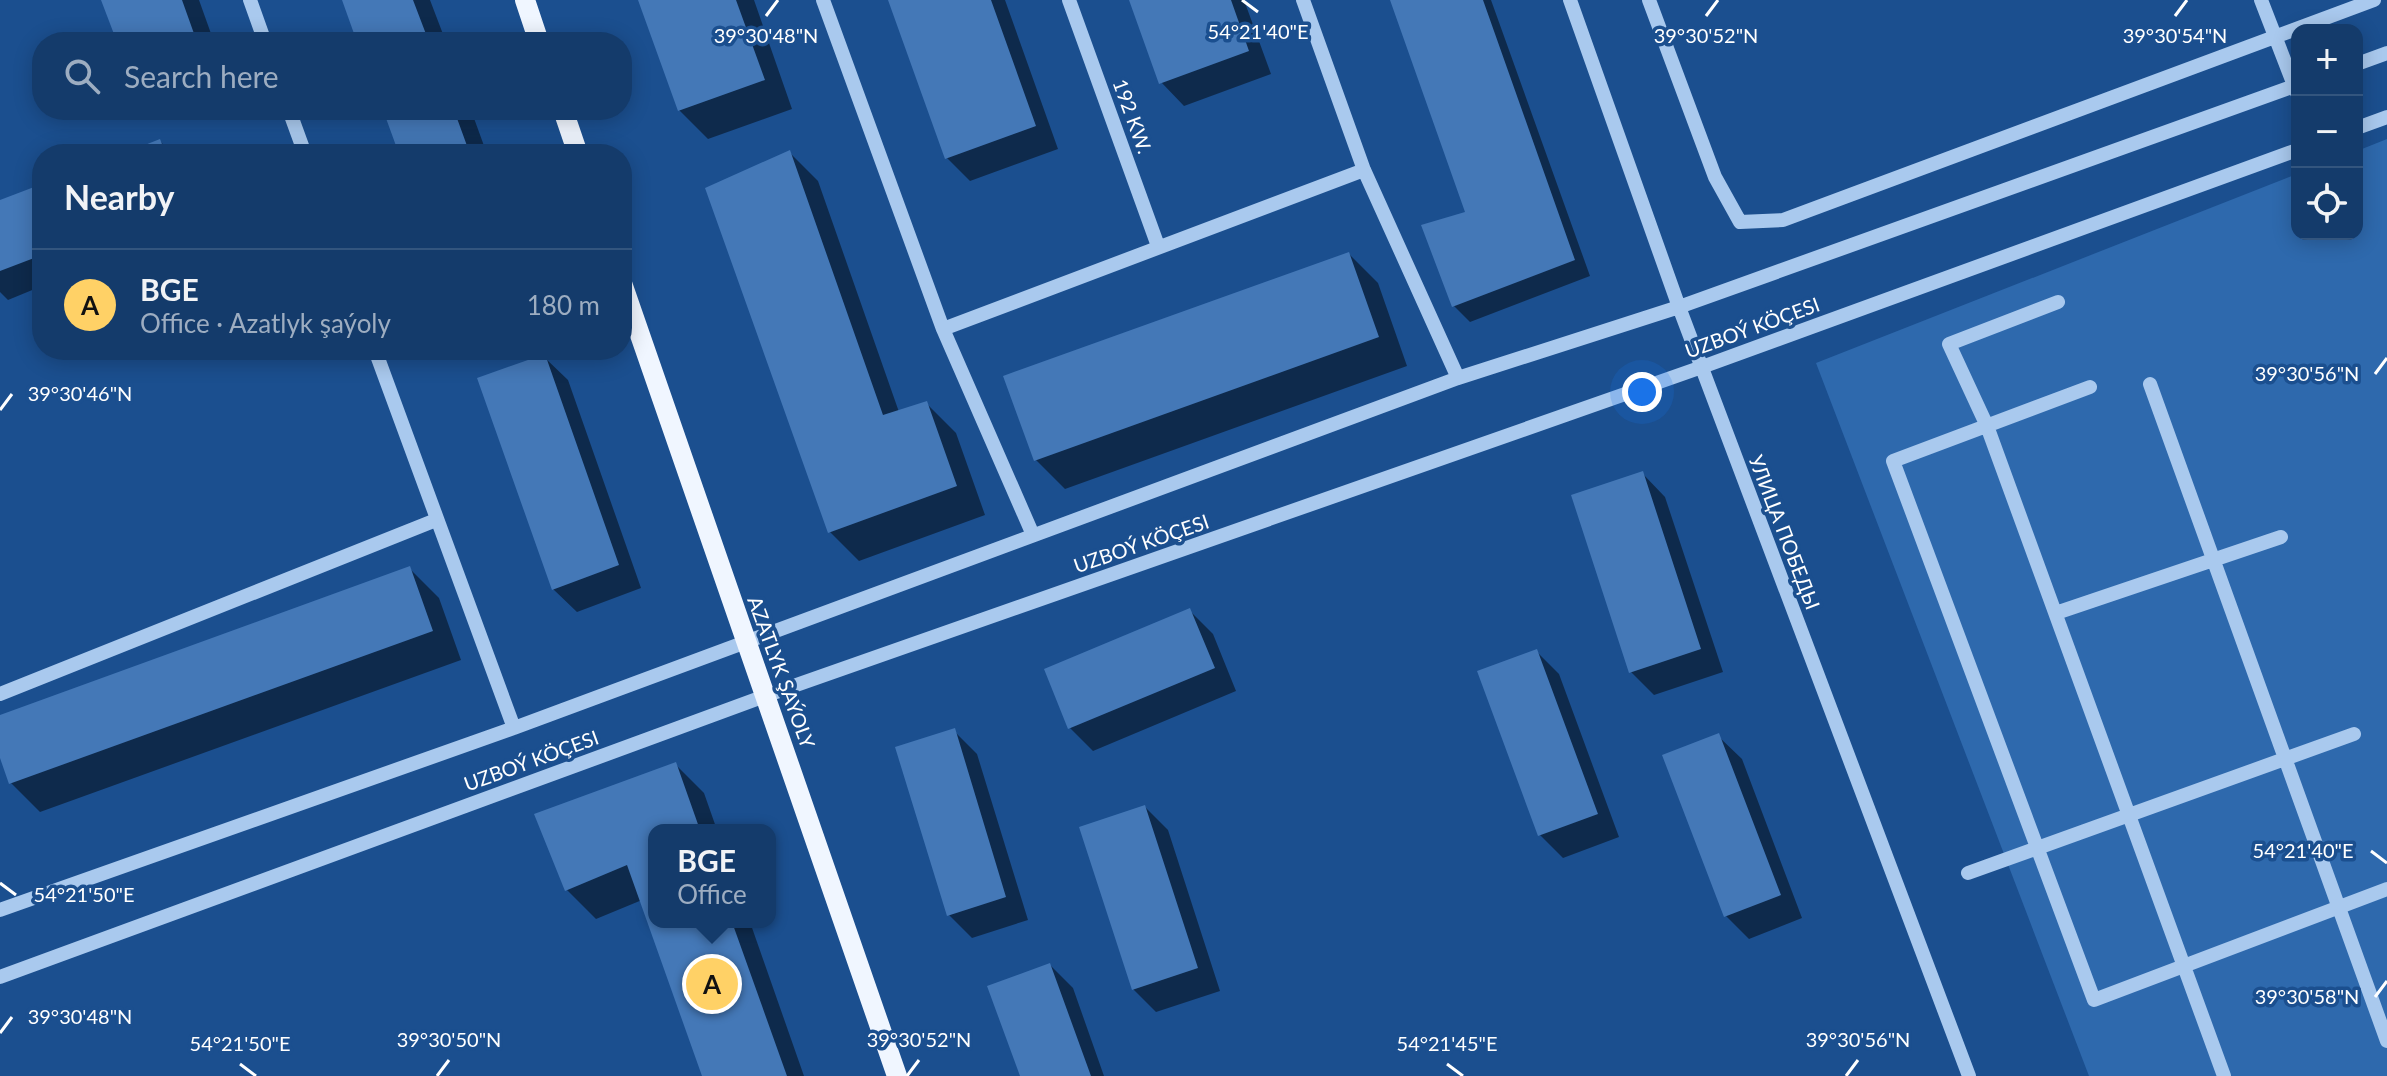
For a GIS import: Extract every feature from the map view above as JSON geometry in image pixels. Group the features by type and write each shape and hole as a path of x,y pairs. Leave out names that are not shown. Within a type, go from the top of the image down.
{"main road":[{"path":"525,0 536,32"},
{"path":"566,120 575,144"},
{"name":"AZATLYK ŞAÝOLY","path":"632,312 897,1076"}],"street":[{"path":"250,0 261,32"},
{"path":"823,0 943,329 1033,535"},
{"name":"192 KW.","path":"1069,0 1158,246"},
{"path":"1303,0 1364,170 1458,378"},
{"name":"УЛИЦА ПОБЕДЫ","path":"1570,0 1679,307 1969,1076"},
{"path":"1649,0 1715,177 1740,222 1783,220 2374,0"},
{"path":"2261,0 2291,75"},
{"path":"2363,62 2387,53"},
{"name":"UZBOÝ KÖÇESI","path":"0,910 514,728 1458,378 1679,307 2291,90"},
{"path":"2363,126 2387,117"},
{"path":"293,120 301,144"},
{"name":"UZBOÝ KÖÇESI","path":"0,977 765,696 1702,367 2291,152"},
{"path":"943,329 1364,170"},
{"path":"2058,302 1949,344 1987,426 2224,1076"},
{"path":"379,360 514,728"},
{"path":"2150,384 2387,1041"},
{"path":"2090,387 1893,461 2094,1000 2387,889"},
{"path":"0,694 436,520"},
{"path":"2056,613 2281,537"},
{"path":"1968,873 2354,734"}],"shaded area":[{"path":"2387,139 2387,1076 2089,1076 1816,363 2291,176 2291,240 2363,240 2363,149"}],"building":[{"path":"101,0 182,0 193,32 113,32"},
{"path":"342,0 413,0 425,32 353,32"},
{"path":"638,0 736,0 765,80 678,111"},
{"path":"888,0 991,0 1036,126 945,159"},
{"path":"1129,0 1231,0 1249,51 1159,84"},
{"path":"1390,0 1483,0 1575,260 1452,307 1421,225 1465,212"},
{"path":"387,120 458,120 466,144 395,144"},
{"path":"790,150 883,415 927,401 957,486 828,533 705,188"},
{"path":"32,188 32,259 0,271 0,200"},
{"path":"1349,252 1379,337 1034,461 1003,376"},
{"path":"528,360 547,360 619,565 552,590 477,378"},
{"path":"1643,471 1701,649 1629,673 1571,495"},
{"path":"410,566 433,631 9,784 0,758 0,715"},
{"path":"1190,608 1215,668 1068,729 1044,669"},
{"path":"1537,649 1598,814 1538,836 1477,671"},
{"path":"955,728 1006,897 947,916 895,747"},
{"path":"1719,733 1781,895 1724,917 1662,755"},
{"path":"676,762 698,824 648,824 648,924 627,865 565,891 534,814"},
{"path":"1145,805 1198,968 1132,990 1079,827"},
{"path":"649,928 734,928 787,1076 702,1076"},
{"path":"1050,963 1091,1076 1020,1076 987,986"}],"place":[{"name":"BGE","path":"712,984"}]}
